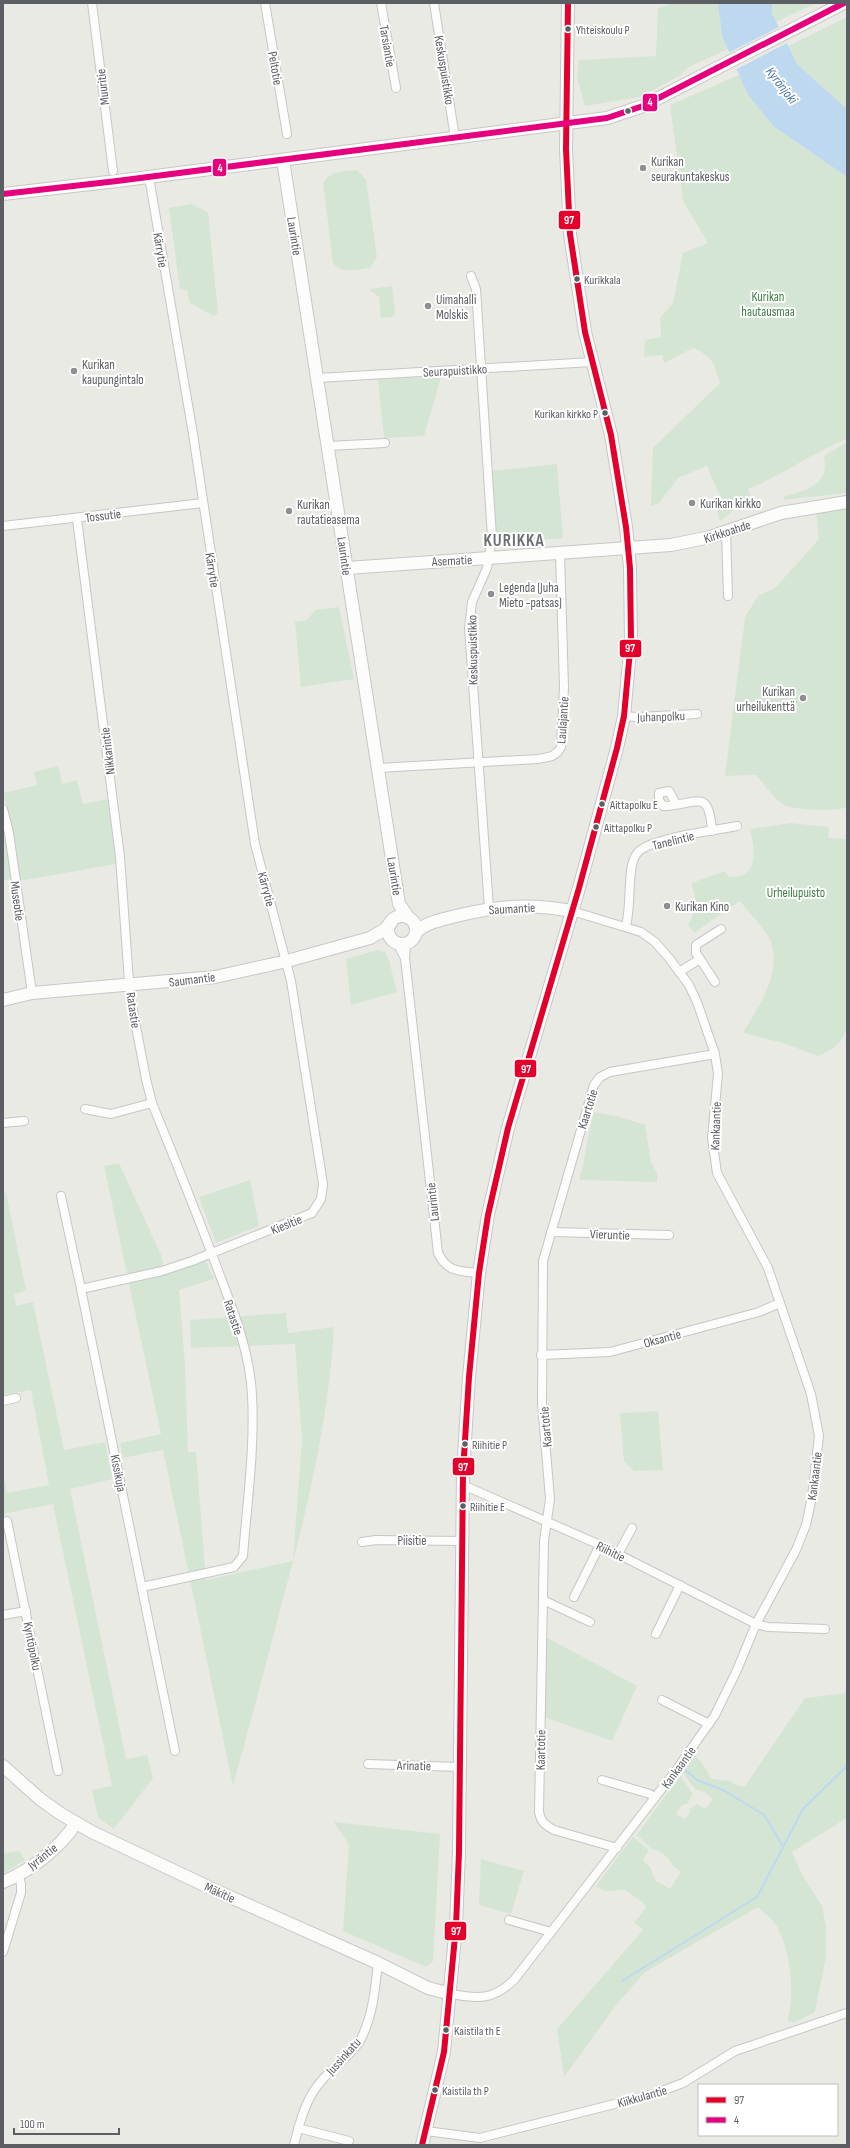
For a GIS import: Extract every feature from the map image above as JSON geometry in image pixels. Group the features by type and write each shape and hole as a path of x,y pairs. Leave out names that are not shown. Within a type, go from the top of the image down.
{"street":[{"name":"Muuritie","path":"92,3 113,171"},
{"name":"Peltotie","path":"265,3 287,134"},
{"name":"Tarsiantie","path":"380,3 396,88"},
{"name":"Keskuspuistikko","path":"434,3 455,138"},
{"path":"422,2145 444,2052 451,1994 456,1911 463,1485 468,1377 479,1273 488,1215 508,1128 572,910 617,748 624,716 631,640 629,548 611,435 585,332 570,240 566,124 568,3"},
{"path":"3,194 149,177 607,118 626,112 686,84 844,3"},
{"name":"Laurintie","path":"283,160 399,904 409,918"},
{"name":"Kärrytie","path":"149,177 203,503 255,844 286,961"},
{"name":"Keskuspuistikko","path":"471,276 476,289 492,538 487,568 472,602 469,617 470,660 489,908"},
{"name":"Seurapuistikko","path":"318,378 592,362"},
{"path":"328,446 386,443"},
{"name":"Kirkkoahde","path":"629,548 694,541 726,532 781,513 847,502"},
{"name":"Tossutie","path":"3,526 77,519 203,503"},
{"name":"Nikkarintie","path":"77,519 120,857 130,984"},
{"path":"726,532 728,596"},
{"name":"Asematie","path":"347,568 629,548"},
{"name":"Laulajantie","path":"378,768 552,757 558,754 561,747 564,680 560,553"},
{"name":"Juhanpolku","path":"624,716 636,717 697,714"},
{"path":"676,804 698,801 706,803 709,807 712,831"},
{"name":"Museotie","path":"3,809 9,834 32,993"},
{"name":"Tanelintie","path":"626,926 629,911 632,864 637,852 648,845 661,841 736,826"},
{"name":"Laurintie","path":"392,921 399,904"},
{"name":"Saumantie","path":"409,918 420,922 429,923 489,908 538,906 572,910"},
{"name":"Kankaantie","path":"451,1994 474,1997 501,1992 529,1963 551,1932 655,1798 709,1724 737,1670 756,1624 796,1550 806,1524 812,1497 819,1436 811,1394 768,1268 717,1174 712,1138 718,1074 715,1054 697,1002 689,985 679,972 654,942 642,932 572,910"},
{"path":"377,935 387,936 394,941 404,944 413,936 414,922 409,918 401,917 392,921 389,931 394,941"},
{"name":"Saumantie","path":"3,1000 32,993 215,977 286,961 377,935 392,921"},
{"name":"Saumantie","path":"413,936 429,923"},
{"path":"715,982 696,953 696,945 721,929"},
{"name":"Laurintie","path":"413,936 406,947 405,958 438,1253 443,1263 454,1270 479,1273"},
{"name":"Laurintie","path":"394,941 405,958"},
{"path":"679,972 700,959"},
{"name":"Kiesitie","path":"81,1289 162,1271 212,1253 312,1213 321,1199 323,1184 286,961"},
{"name":"Ratastie","path":"130,984 146,1079 152,1103 237,1320 247,1359 252,1394 251,1448 243,1556 234,1567 142,1587"},
{"name":"Kaartotie","path":"617,1848 554,1830 546,1826 541,1820 539,1812 543,1600 547,1520 550,1499 542,1403 541,1280 543,1261 550,1232 594,1085 600,1077 610,1072 715,1054"},
{"path":"85,1109 111,1114 152,1103"},
{"path":"3,1123 24,1122"},
{"name":"Kissikuja","path":"61,1196 175,1751"},
{"name":"Vieruntie","path":"550,1232 669,1235"},
{"name":"Oksantie","path":"541,1355 610,1352 759,1312 780,1303"},
{"path":"3,1401 16,1398"},
{"name":"Riihitie","path":"463,1485 547,1520 600,1545 756,1624 768,1627 825,1629"},
{"name":"Kyntöpolku","path":"7,1521 58,1771"},
{"path":"618,1554 632,1528"},
{"name":"Piisitie","path":"362,1542 376,1540 462,1541"},
{"path":"574,1597 600,1545"},
{"path":"656,1634 680,1585"},
{"path":"543,1600 590,1622"},
{"path":"3,1615 26,1611"},
{"path":"662,1700 709,1724"},
{"name":"Arinatie","path":"368,1764 459,1767"},
{"name":"Mäkitie","path":"3,1766 40,1799 76,1823 219,1892 378,1963 428,1988 451,1994"},
{"path":"602,1780 650,1794 655,1798"},
{"name":"Jyräntie","path":"3,1882 18,1874 54,1847 69,1834 76,1823"},
{"path":"3,1952 21,1893 21,1884 18,1874"},
{"path":"509,1920 551,1932"},
{"name":"Jussinkatu","path":"294,2145 298,2128 312,2092 360,2041 371,2016 378,1963"},
{"name":"Kiikkulantie","path":"426,2131 480,2138 654,2094 683,2083 735,2051 847,2013"},
{"path":"298,2128 349,2141"}],"green space":[{"path":"675,3 718,3 722,36 728,49 687,68 681,75 640,97 585,106 577,78 579,60 656,56 658,8"},
{"path":"772,3 816,3 776,22 772,13"},
{"path":"847,17 847,109 797,64 788,46"},
{"name":"Kurikan hautausmaa","path":"739,75 748,95 773,126 847,177 847,439 748,489 751,497 720,521 717,510 722,501 707,466 678,478 659,503 651,506 653,448 720,383 712,361 705,354 693,348 664,363 662,355 644,357 645,340 661,337 660,318 673,303 683,253 708,243 683,201 670,105"},
{"path":"357,170 366,179 377,257 370,268 345,270 336,267 333,263 323,183 333,174"},
{"path":"191,204 208,212 218,313 214,316 190,303 187,290 180,289 169,208"},
{"path":"392,286 395,313 392,317 381,318 379,297 369,289"},
{"path":"441,377 424,436 384,438 378,379"},
{"path":"847,442 847,493 783,500 785,496 815,485 824,474 824,456"},
{"path":"557,464 563,538 510,542 502,538 496,530 491,471"},
{"path":"847,507 847,807 842,809 825,810 789,807 781,803 773,796 756,775 725,776 745,617 758,596 775,588 819,539 816,511"},
{"path":"339,607 354,679 301,687 295,622 307,620 315,610"},
{"path":"58,766 62,784 77,780 83,804 108,799 116,864 19,881 14,833 3,793 37,785 34,772"},
{"name":"Urheilupuisto","path":"791,823 829,827 828,838 847,839 847,1025 846,1031 837,1045 818,1056 783,1043 743,1033 767,990 771,978 774,954 771,942 762,927 740,901 694,933 688,925 694,914 696,904 691,883 725,871 729,877 739,876 746,873 751,868 754,854 750,829"},
{"path":"3,828 12,878 3,881"},
{"path":"378,950 385,952 389,960 397,992 351,1005 346,959"},
{"path":"594,1112 620,1117 645,1125 651,1162 657,1173 657,1182 579,1180"},
{"path":"119,1163 161,1255 166,1275 206,1261 214,1279 179,1290 185,1365 188,1452 196,1452 206,1580 293,1561 233,1786 163,1450 123,1458 120,1443 161,1434 104,1166"},
{"path":"250,1180 259,1226 216,1243 199,1197"},
{"path":"6,1193 26,1290 14,1295 16,1306 33,1302 64,1450 105,1442 113,1479 70,1489 126,1759 147,1755 153,1778 114,1829 98,1818 92,1790 112,1786 53,1504 3,1514 3,1473 7,1493 49,1485 31,1390 3,1395 3,1194"},
{"path":"286,1313 288,1333 334,1327 327,1399 321,1434 307,1505 293,1561 302,1440 295,1344 191,1348 190,1320"},
{"path":"658,1411 663,1470 634,1471 624,1461 620,1413"},
{"path":"546,1637 637,1686 612,1741 544,1717"},
{"path":"847,1693 847,1818 792,1852 803,1876 822,1906 826,1926 826,1957 815,2012 794,2023 787,2021 790,2010 791,1985 785,1946 774,1922 758,1907 645,1972 617,2004 564,2077 557,2029 643,1930 634,1922 646,1906 639,1899 625,1890 604,1891 596,1886 633,1837 648,1849 648,1852 643,1860 650,1867 656,1881 670,1889 681,1872 673,1866 668,1858 659,1851 651,1849 637,1835 680,1775 693,1794 687,1804 682,1805 676,1814 685,1819 691,1811 689,1810 697,1804 705,1809 713,1799 704,1792 695,1789 682,1772 688,1761 695,1756 702,1763 712,1779 729,1781 739,1786 745,1786 805,1698"},
{"path":"334,1822 440,1834 433,1961 426,1967 343,1931 349,1845"},
{"path":"19,1851 25,1860 3,1874 3,1853"},
{"path":"481,1859 524,1871 511,1914 479,1905"}],"water":[{"name":"Kyrönjoki","path":"718,3 772,3 772,13 797,64 847,109 847,177 773,126 748,95 722,36"}],"pier":[{"path":"781,26 789,42 735,70 728,53"}],"waterway":[{"path":"622,1981 757,1897 803,1809 847,1766"},
{"path":"684,1769 697,1780 725,1791 764,1815 783,1846"}],"transit line":[{"name":"97","path":"422,2145 444,2052 456,1926 459,1852 463,1472 469,1377 479,1273 488,1215 508,1128 579,888 617,748 624,716 631,640 630,568 626,527 611,435 585,332 570,234 566,149 568,3"},
{"name":"4","path":"3,194 117,181 607,118 643,106 844,3"}],"place":[{"name":"Yhteiskoulu P","path":"568,29"},
{"name":"Kurikan seurakuntakeskus","path":"643,168"},
{"name":"Kurikkala","path":"577,279"},
{"name":"Uimahalli Molskis","path":"428,306"},
{"name":"Kurikan kaupungintalo","path":"74,371"},
{"name":"Kurikan kirkko P","path":"605,413"},
{"name":"Kurikan kirkko","path":"692,503"},
{"name":"Kurikan rautatieasema","path":"289,511"},
{"name":"Legenda (Juha Mieto -patsas)","path":"491,594"},
{"name":"Kurikan urheilukenttä","path":"803,698"},
{"name":"Aittapolku E","path":"602,804"},
{"name":"Aittapolku P","path":"596,827"},
{"name":"Kurikan Kino","path":"667,906"},
{"name":"Riihitie P","path":"465,1444"},
{"name":"Riihitie E","path":"463,1506"},
{"name":"Kaistila th E","path":"446,2030"},
{"name":"Kaistila th P","path":"435,2090"}],"district":[{"name":"KURIKKA","path":"514,540"}]}
